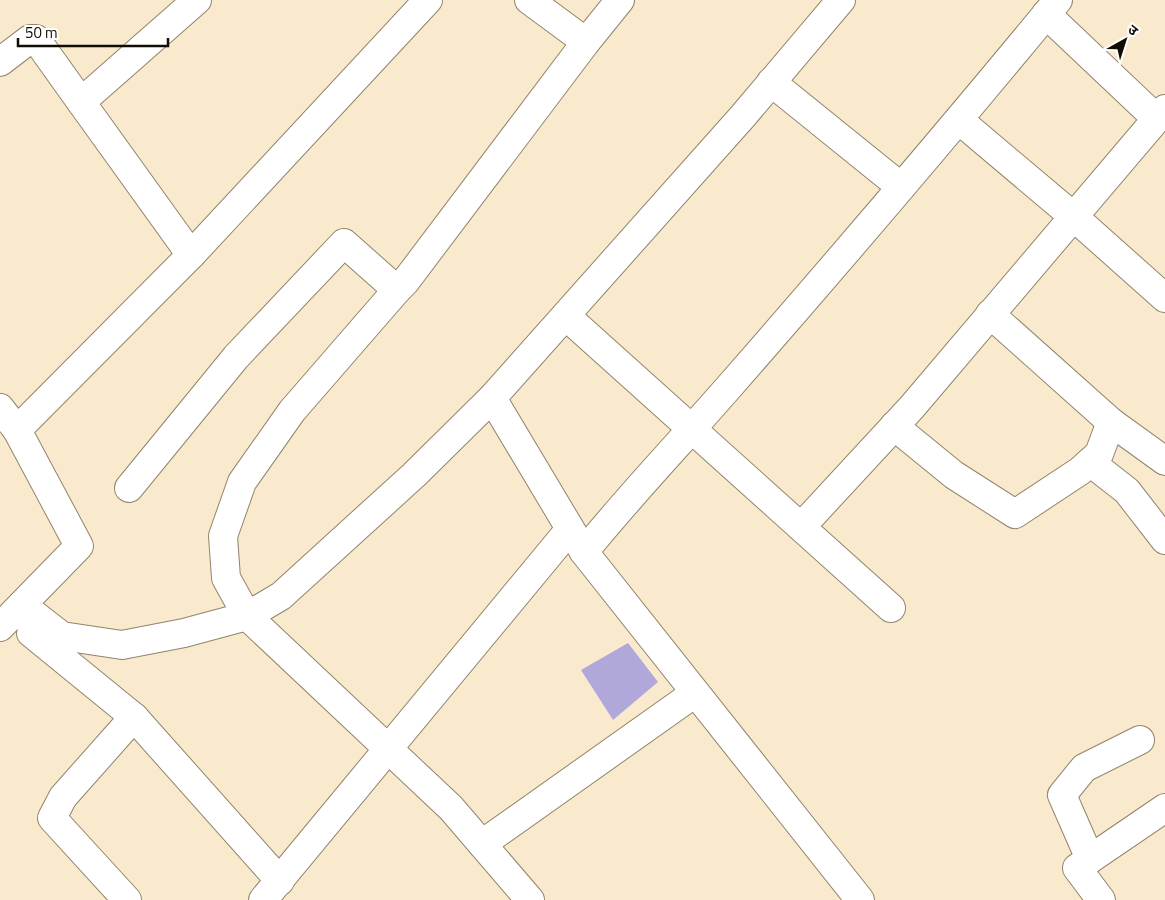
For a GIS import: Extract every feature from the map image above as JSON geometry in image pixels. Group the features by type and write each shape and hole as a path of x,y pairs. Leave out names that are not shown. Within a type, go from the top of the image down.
{"street":[{"path":"81,102 197,0"},
{"path":"17,430 190,255 428,0"},
{"path":"529,0 586,42"},
{"path":"530,900 452,808 247,616 226,578 223,536 242,482 292,411 405,282 586,42 620,0"},
{"path":"11,616 62,636 122,645 184,633 247,616 281,596 414,475 492,398 566,316 841,0"},
{"path":"584,552 617,511 692,429 959,120 1052,7 1161,114 894,426 801,528"},
{"path":"0,62 30,40 36,39 190,255"},
{"path":"771,82 901,187"},
{"path":"959,120 1074,217 1165,298"},
{"path":"129,488 236,357 344,243 397,290"},
{"path":"990,314 1111,422 1165,461"},
{"path":"566,316 891,608"},
{"path":"492,398 584,552 860,900"},
{"path":"0,408 17,430 79,546 11,616"},
{"path":"894,426 954,476 1015,514 1080,471 1099,454 1111,422"},
{"path":"1090,462 1127,491 1165,540"},
{"path":"11,616 134,717 271,890 570,529"},
{"path":"482,844 695,693"},
{"path":"127,900 52,818 63,797 134,717"},
{"path":"1090,859 1062,795 1084,768 1140,740"},
{"path":"1099,899 1077,868 1165,808"}],"building":[{"path":"628,643 658,682 613,720 581,670"}]}
